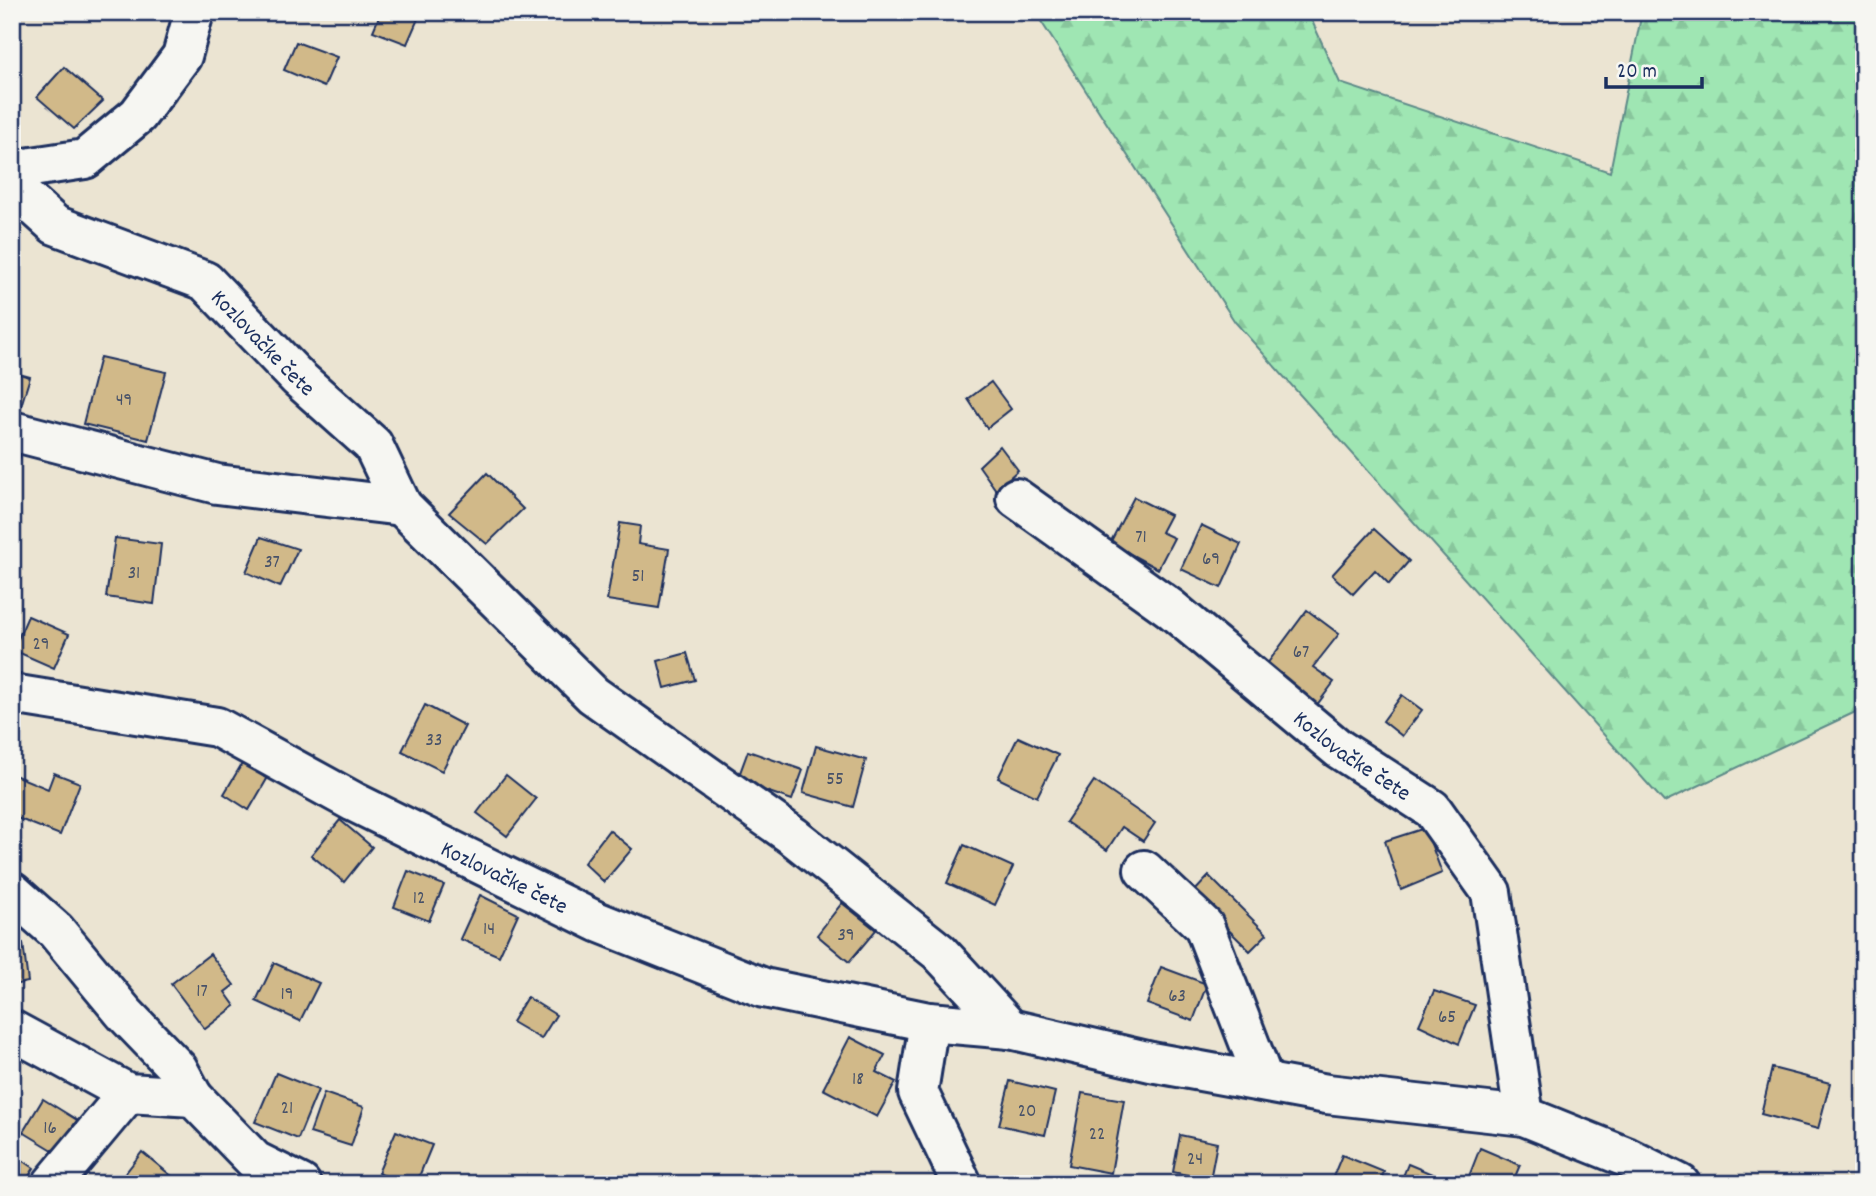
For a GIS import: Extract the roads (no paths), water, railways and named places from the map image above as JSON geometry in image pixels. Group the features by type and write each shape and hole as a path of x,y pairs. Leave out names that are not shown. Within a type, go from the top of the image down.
{"street":[{"path":"12,170 85,159 138,115 182,56 194,12"},
{"name":"Kozlovačke čete","path":"12,186 55,225 205,281 298,378 373,445 402,506 593,695 793,836 939,952 1010,1029"},
{"path":"12,431 217,484 402,506"},
{"name":"Kozlovačke čete","path":"1016,498 1170,608 1339,749 1432,809 1491,892 1524,1116"},
{"name":"Kozlovačke čete","path":"12,694 217,727 354,802 598,922 764,988 929,1022 1010,1029 1151,1062 1327,1094 1524,1116 1626,1157 1680,1184"},
{"path":"1144,870 1204,926 1265,1081"},
{"path":"12,892 56,931 124,1013 178,1069 194,1097 260,1172 301,1184"},
{"path":"929,1022 918,1092 962,1184"},
{"path":"12,1030 128,1093 194,1097"},
{"path":"52,1184 128,1093"}]}
